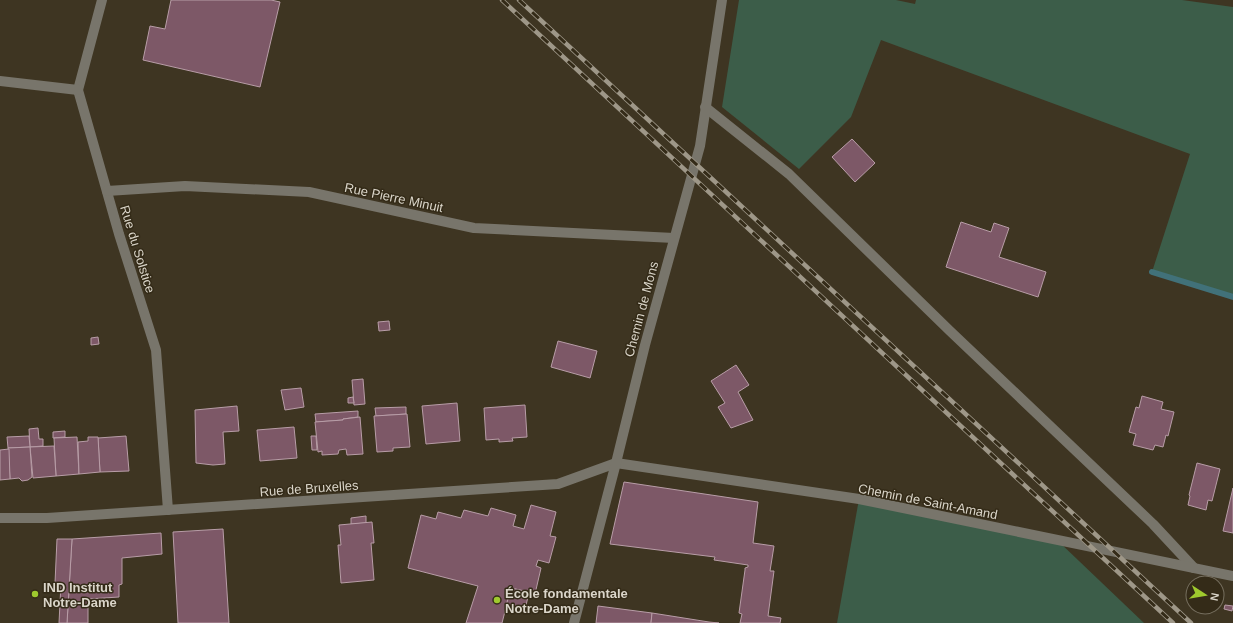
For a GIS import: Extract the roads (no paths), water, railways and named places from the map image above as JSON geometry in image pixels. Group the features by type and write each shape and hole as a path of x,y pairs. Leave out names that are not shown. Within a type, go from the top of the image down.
{"street":[{"path":"0,81 78,90 102,0"},
{"name":"Chemin de Mons","path":"574,623 645,345 700,146 722,0"},
{"name":"Rue du Solstice","path":"78,90 107,191 156,350 168,510"},
{"path":"705,107 789,174 1154,524 1194,568"},
{"name":"Rue Pierre Minuit","path":"107,191 185,186 309,192 474,228 674,238"},
{"name":"Chemin de Saint-Amand","path":"616,463 859,500 1233,576"},
{"name":"Rue de Bruxelles","path":"0,518 47,518 558,484 616,463"}],"waterway":[{"path":"1152,272 1233,297"}],"railway":[{"path":"502,0 1173,623"},
{"path":"519,0 1191,623"}],"place":[{"name":"IND Institut Notre-Dame","path":"35,594"},
{"name":"École fondamentale Notre-Dame","path":"497,600"}]}
